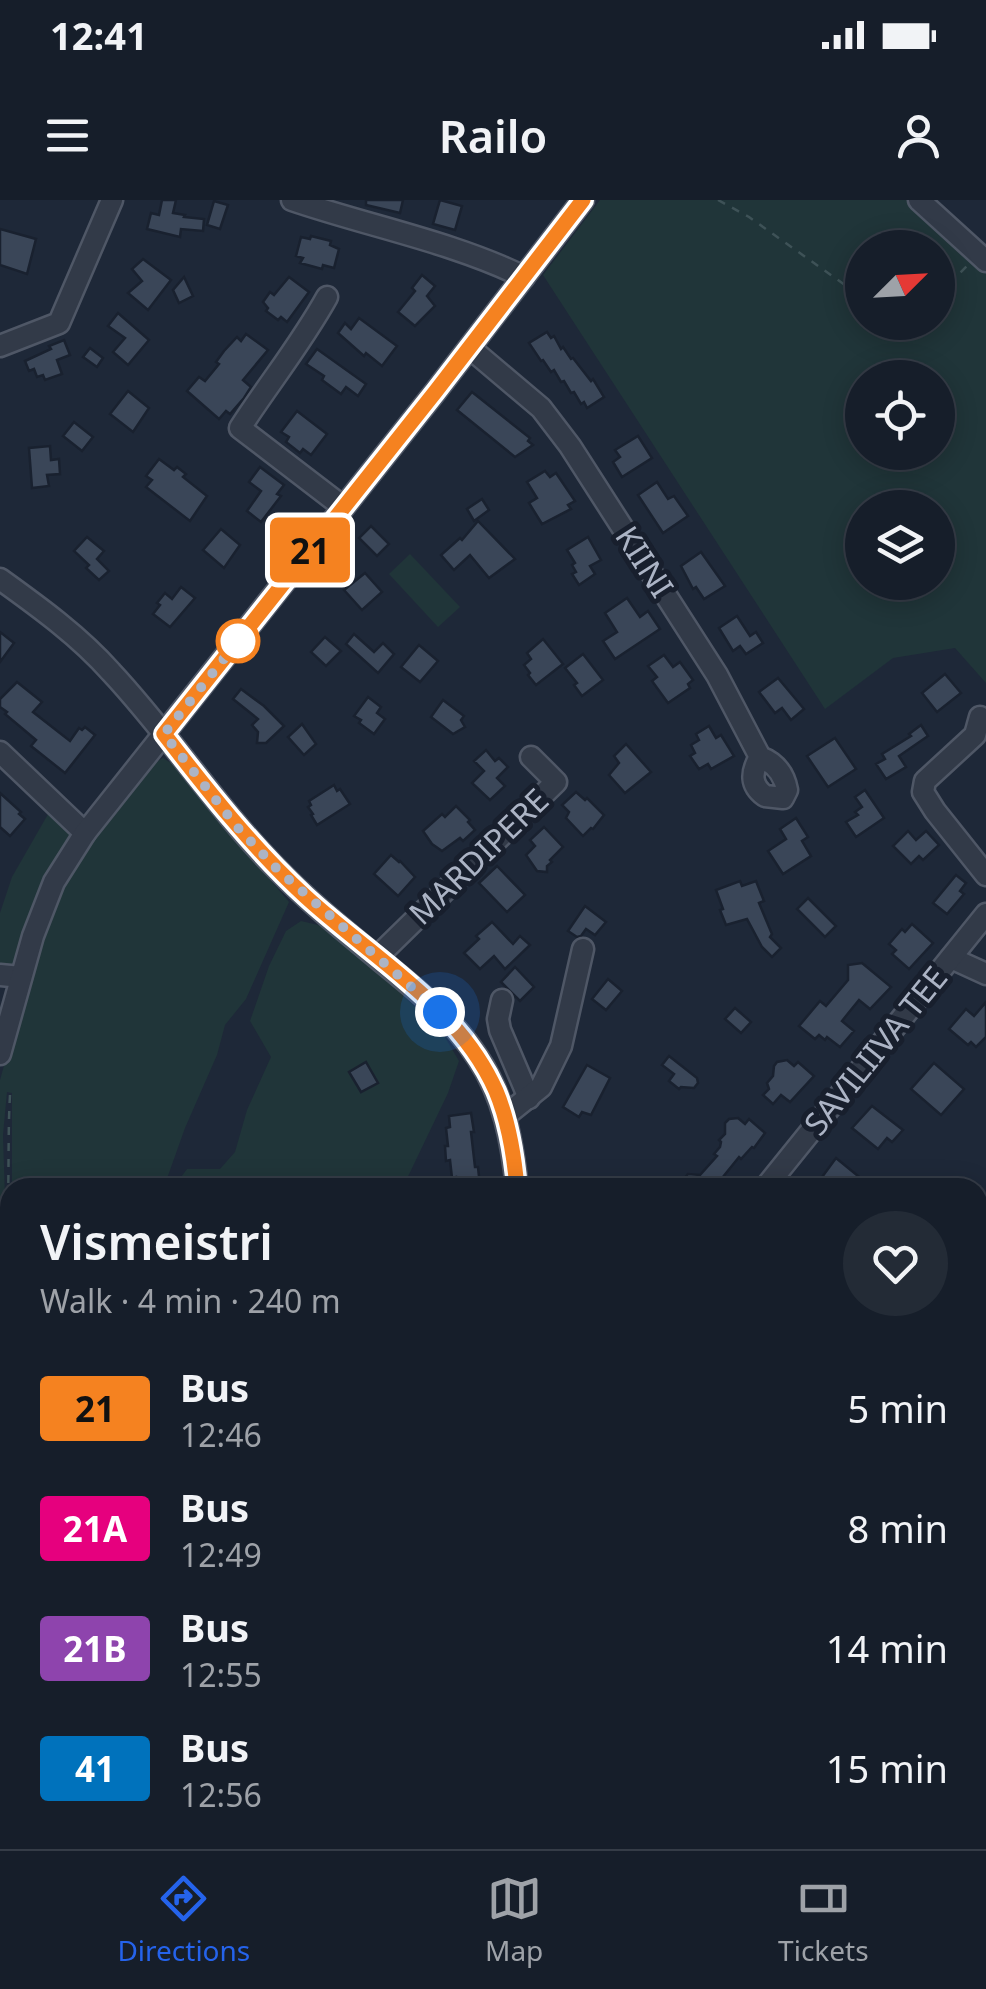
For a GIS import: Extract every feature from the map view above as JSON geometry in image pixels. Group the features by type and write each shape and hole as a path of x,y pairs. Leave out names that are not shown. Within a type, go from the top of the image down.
{"street":[{"path":"0,346 58,323 112,200"},
{"path":"292,200 489,259 524,277"},
{"path":"0,1054 10,976 33,936 54,882 84,832 470,348 583,200"},
{"path":"919,200 984,260"},
{"path":"328,297 305,337 268,383 240,428 343,506"},
{"name":"KIINI","path":"470,348 541,408 562,434 717,675 760,756 780,771 787,786 786,796"},
{"path":"0,579 96,657 164,734 238,828 278,870 422,994 459,1031 496,1090 513,1147 516,1178"},
{"path":"980,717 975,735 924,781 922,792 986,875"},
{"path":"0,752 84,832"},
{"name":"MARDIPERE","path":"377,957 556,782 531,757"},
{"name":"SAVILIIVA TEE","path":"772,1178 986,914"},
{"path":"505,1116 540,1087 561,1046 583,949"},
{"path":"952,958 986,974"},
{"path":"502,1000 498,1019 529,1098"}],"path":[{"path":"718,200 750,217 845,285"},
{"path":"955,278 969,264 984,260"},
{"path":"8,1178 10,1095"}],"green space":[{"path":"600,200 910,200 944,230 845,230 845,340 955,340 955,240 986,268 986,683 955,648 893,658 825,709 543,275"},
{"path":"410,554 460,607 438,627 389,574"},
{"path":"163,758 184,771 207,805 289,902 246,999 225,1025 217,1055 167,1178 12,1178 12,1093 7,1092 4,1178 0,1178 0,1080 36,951 56,896 78,857 148,767"},
{"path":"51,809 75,837 21,955 12,966 0,967 0,913 12,877"},
{"path":"301,921 322,926 442,1032 459,1061 407,1178 180,1178 187,1169 220,1169 235,1152 247,1110 271,1057 250,1021 286,931"}],"building":[{"path":"162,200 176,200 173,213 204,219 203,231 181,229 180,237 147,229 151,213 159,215"},
{"path":"366,200 403,200 400,213 366,205"},
{"path":"440,200 462,206 455,230 433,224"},
{"path":"214,201 228,205 220,229 207,225"},
{"path":"0,229 36,239 27,274 0,265"},
{"path":"301,237 331,241 330,245 339,249 334,268 300,263 303,258 296,256"},
{"path":"143,259 171,280 148,310 128,293 142,281 132,269"},
{"path":"422,275 435,286 427,296 435,306 415,326 398,312"},
{"path":"184,277 193,296 179,303 173,290"},
{"path":"289,277 309,292 287,322 266,311 263,302"},
{"path":"118,313 149,340 128,365 113,352 125,338 108,326"},
{"path":"359,318 397,346 382,366 338,333 345,323 351,329"},
{"path":"547,332 593,379 604,397 587,408 541,361 529,343"},
{"path":"246,334 268,350 243,380 251,387 244,398 230,414 226,411 219,419 187,391 199,377 205,381 224,351 237,337 241,341"},
{"path":"64,340 70,355 57,360 62,374 45,380 43,375 37,377 34,369 29,371 25,361"},
{"path":"90,348 103,358 97,367 83,357"},
{"path":"317,349 366,384 358,396 346,387 341,394 306,364"},
{"path":"128,391 149,408 133,432 110,414"},
{"path":"472,392 530,438 528,441 533,445 515,457 457,410"},
{"path":"297,411 327,434 311,455 303,449 300,453 286,442 289,437 281,432"},
{"path":"74,422 93,437 82,451 63,436"},
{"path":"638,436 652,458 622,477 613,462 620,457 615,450"},
{"path":"50,446 51,460 59,459 60,474 47,475 49,486 32,488 29,448"},
{"path":"159,459 174,470 177,467 186,474 183,477 207,496 190,521 146,487 152,480 146,476"},
{"path":"260,467 284,485 277,494 281,496 261,522 247,511 261,491 249,482"},
{"path":"545,471 550,477 556,473 575,501 568,505 571,509 542,524 529,503 537,498 527,482"},
{"path":"657,482 668,499 674,496 688,516 663,533 638,495"},
{"path":"482,499 489,510 474,521 467,509"},
{"path":"478,521 515,559 489,578 470,555 454,570 441,555 462,540"},
{"path":"371,526 389,544 377,556 359,538"},
{"path":"221,529 240,545 224,568 203,550"},
{"path":"87,537 104,551 97,559 109,571 99,580 74,551"},
{"path":"588,537 601,560 590,566 595,574 579,585 572,574 576,572 572,565 575,563 567,550"},
{"path":"701,552 725,586 704,599 696,587 693,589 681,566"},
{"path":"365,573 382,592 362,610 344,590"},
{"path":"181,587 195,598 170,627 153,614 165,593 172,599"},
{"path":"627,598 640,617 648,611 660,629 615,659 603,641 617,632 605,613"},
{"path":"737,616 750,636 756,632 763,643 746,654 740,646 733,651 719,628"},
{"path":"0,632 14,643 0,662"},
{"path":"354,634 374,652 383,643 394,654 378,673 346,644"},
{"path":"325,637 341,651 326,666 311,652"},
{"path":"543,639 563,664 536,685 524,665 531,659 527,653"},
{"path":"419,645 438,661 420,682 401,667"},
{"path":"583,654 603,680 582,696 565,668"},
{"path":"664,655 673,667 680,662 693,680 688,684 690,688 668,703 652,681 657,677 648,666"},
{"path":"945,674 961,693 937,712 922,693"},
{"path":"778,678 804,709 791,720 782,708 775,713 759,692"},
{"path":"17,682 42,702 33,712 70,741 79,728 85,727 95,735 65,773 31,746 36,740 0,707 0,699"},
{"path":"241,689 284,726 266,743 257,743 258,732 252,725 258,719 233,699"},
{"path":"368,697 381,707 377,713 385,719 374,734 354,716"},
{"path":"443,700 464,716 461,720 465,727 453,734 431,717"},
{"path":"302,724 316,744 304,755 288,737"},
{"path":"921,725 928,736 899,756 906,767 886,779 876,764 885,759 882,754"},
{"path":"709,726 716,738 721,735 734,756 711,769 708,764 699,769 690,756 695,753 691,745 699,740 696,734"},
{"path":"835,738 856,769 828,787 807,756"},
{"path":"626,744 651,772 625,793 609,775 619,763 614,756"},
{"path":"486,750 495,761 499,758 508,767 497,778 505,786 490,800 472,783 484,771 474,761"},
{"path":"334,785 350,804 317,825 309,801"},
{"path":"865,790 884,818 856,837 846,822 858,815 855,812 862,807 855,797"},
{"path":"576,792 604,815 583,836 566,818 569,812 562,805"},
{"path":"0,793 25,819 10,836 0,827"},
{"path":"456,806 475,830 442,851 423,831"},
{"path":"796,818 808,837 802,841 811,856 783,874 768,851 786,839 780,829"},
{"path":"544,827 563,847 550,860 547,872 537,871 526,855 535,846 530,840"},
{"path":"908,831 916,840 926,831 939,845 923,860 919,856 911,864 893,846"},
{"path":"391,855 415,877 398,896 374,874"},
{"path":"497,866 525,895 507,912 479,883"},
{"path":"956,875 966,883 960,891 964,894 947,914 933,903"},
{"path":"740,881 742,886 756,881 770,937 781,948 772,957 747,919 726,925 716,890"},
{"path":"808,898 836,926 825,937 797,909"},
{"path":"585,906 606,922 595,935 586,929 577,937 568,931"},
{"path":"492,922 513,944 520,936 530,945 505,969 494,956 480,969 464,953"},
{"path":"912,924 933,943 909,969 892,954 896,950 889,944"},
{"path":"862,963 891,987 870,1009 859,1000 842,1021 854,1031 840,1047 827,1037 825,1040 819,1035 815,1039 799,1026 820,1001 826,1006 848,980 848,965"},
{"path":"515,967 534,987 520,1001 501,982"},
{"path":"608,979 622,991 606,1010 592,999"},
{"path":"986,1002 986,1037 976,1047 971,1042 968,1045 949,1029 966,1009 974,1016"},
{"path":"735,1008 751,1022 741,1033 725,1019"},
{"path":"669,1056 697,1078 694,1088 679,1089 669,1081 674,1074 662,1065"},
{"path":"787,1060 794,1066 798,1062 814,1076 790,1102 781,1095 773,1104 763,1095 769,1089 767,1083 774,1066"},
{"path":"366,1062 378,1083 361,1092 349,1072"},
{"path":"934,1063 964,1089 941,1115 911,1089"},
{"path":"587,1065 610,1078 591,1115 582,1112 579,1117 563,1107"},
{"path":"872,1106 903,1130 892,1142 887,1138 878,1149 852,1128"},
{"path":"471,1113 479,1178 452,1178 445,1146 449,1116"},
{"path":"738,1118 745,1124 749,1119 765,1133 722,1178 685,1178 688,1174 700,1175 717,1156 714,1154 729,1119"},
{"path":"836,1158 858,1176 856,1178 821,1178"}],"bus line":[{"name":"21","path":"516,1178 513,1147 496,1090 459,1031 422,994 278,870 238,828 164,734 583,200"}],"route":[{"path":"238,641 242,636 164,734 238,828 278,870 440,1012"}]}
